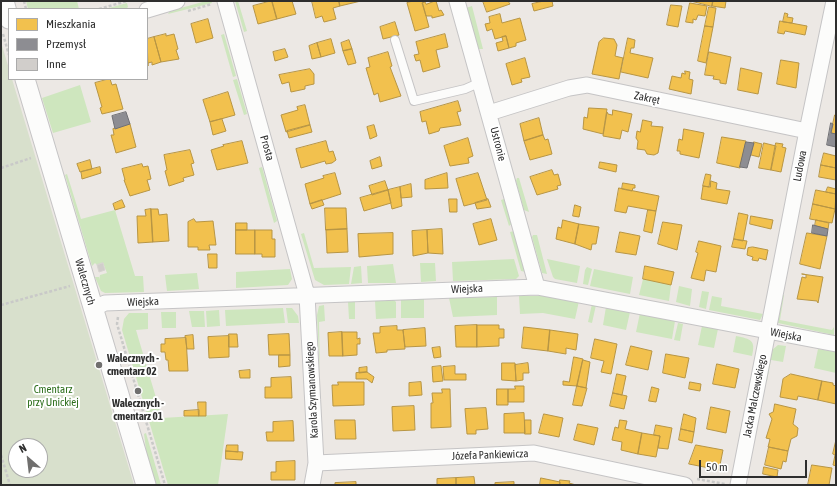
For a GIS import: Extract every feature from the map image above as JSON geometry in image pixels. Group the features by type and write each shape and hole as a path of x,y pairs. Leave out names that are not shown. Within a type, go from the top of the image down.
{"street":[{"path":"4,1 8,15"},
{"path":"148,10 177,1"},
{"name":"Prosta","path":"225,1 307,295"},
{"name":"Ustronie","path":"457,1 490,113 537,287"},
{"name":"Ludowa","path":"767,331 834,1"},
{"name":"Walecznych","path":"29,82 93,308 146,485"},
{"name":"Zakręt","path":"490,113 569,88 587,86 807,131"},
{"name":"Wiejska","path":"93,308 105,303 537,287 836,344"},
{"name":"Karola Szymanowskiego","path":"307,295 316,463 312,485"},
{"name":"Jacka Malczewskiego","path":"733,484 767,331"},
{"name":"Józefa Pankiewicza","path":"316,463 534,453 689,482"}],"lane":[{"path":"395,40 414,101 465,89 480,82"}],"path":[{"path":"102,8 127,1"},
{"path":"1,28 8,52"},
{"path":"1,168 31,158"},
{"path":"1,305 73,285"},
{"path":"118,320 122,314"},
{"path":"1,455 10,485"},
{"path":"689,482 733,484"}],"green space":[{"path":"26,1 77,1 79,8 28,8"},
{"path":"211,1 212,3 168,14 170,11"},
{"path":"235,1 238,1 247,31 244,32"},
{"path":"127,3 128,7 127,8 109,8"},
{"path":"472,6 483,49 478,49 466,8"},
{"path":"224,34 236,76 233,77 221,35"},
{"name":"Cmentarz przy Unickiej","path":"1,42 8,66 8,80 12,80 134,485 1,485"},
{"path":"237,79 247,114 244,115 233,80"},
{"path":"80,85 91,122 53,133 42,98"},
{"path":"262,167 277,221 274,223 259,168"},
{"path":"67,174 81,219 115,210 135,276 143,276 144,292 105,293 101,291 95,277 99,277 99,280 100,275 107,273 103,263 97,265 95,263 92,266 65,175"},
{"path":"517,178 519,178 529,212 524,210 516,181"},
{"path":"507,198 514,222 509,226 501,200"},
{"path":"514,231 526,272 521,271 510,232"},
{"path":"304,233 314,268 351,267 349,284 324,285 315,280 301,234"},
{"path":"533,235 537,235 547,274 542,273 532,237"},
{"path":"514,259 519,276 516,279 453,281 452,262"},
{"path":"547,259 580,266 577,283 555,279"},
{"path":"420,263 435,263 436,281 421,282"},
{"path":"393,264 396,283 368,283 367,266"},
{"path":"361,266 362,283 351,284 354,267"},
{"path":"587,267 592,269 588,285 583,284 585,270"},
{"path":"290,269 292,279 288,285 236,288 236,272"},
{"path":"594,269 633,277 630,294 590,286"},
{"path":"197,273 199,289 167,291 165,275"},
{"path":"643,279 671,285 669,301 639,295"},
{"path":"679,286 692,289 690,306 676,302"},
{"path":"702,291 709,292 706,309 699,307"},
{"path":"782,295 784,295 780,320 832,330 834,327 834,335 778,323"},
{"path":"519,296 547,296 579,301 575,319 543,313 520,314"},
{"path":"712,296 722,298 721,306 763,314 760,320 709,310"},
{"path":"497,297 497,315 453,317 449,298"},
{"path":"424,299 424,318 401,318 401,300"},
{"path":"394,300 396,302 396,318 376,319 375,301"},
{"path":"348,302 355,302 355,319 349,319"},
{"path":"592,304 596,305 592,323 588,322"},
{"path":"324,305 325,321 319,322 320,374 317,315 319,306"},
{"path":"606,307 630,312 626,330 603,325"},
{"path":"283,308 285,323 226,326 225,310"},
{"path":"286,308 292,308 298,316 299,323 288,323"},
{"path":"219,310 220,326 207,327 206,311"},
{"path":"189,311 204,311 205,327 192,327"},
{"path":"161,312 176,312 176,328 162,328"},
{"path":"129,313 148,313 148,329 136,330 162,418 228,414 218,485 168,485 122,330 124,319"},
{"path":"640,313 675,321 672,339 636,332"},
{"path":"678,323 683,324 680,341 674,340"},
{"path":"702,326 718,329 714,348 698,345"},
{"path":"736,336 749,339 753,343 752,356 733,352"},
{"path":"778,345 786,346 783,362 771,360 767,381 765,380 772,350"},
{"path":"818,349 836,352 836,373 814,368"},
{"path":"146,433 161,485 155,485 147,457 144,434"}],"building: Mieszkania":[{"path":"272,1 292,1 296,14 277,19"},
{"path":"272,1 277,19 258,24 253,6"},
{"path":"312,1 339,1 340,6 333,8 336,19 324,22 322,16 316,18"},
{"path":"339,1 361,1 340,6"},
{"path":"422,1 429,27 415,31 407,3"},
{"path":"436,1 439,11 441,10 444,15 432,18 432,16 426,16 422,3 425,2 426,4"},
{"path":"483,1 508,1 510,4 487,12"},
{"path":"552,1 553,6 534,11 532,4"},
{"path":"691,1 713,1 712,6"},
{"path":"713,1 726,1 725,8 712,6"},
{"path":"690,3 707,6 705,16 698,15 696,20 693,19 693,23 686,22"},
{"path":"671,5 682,6 678,27 667,25"},
{"path":"709,7 716,8 713,27 705,26"},
{"path":"785,13 788,14 787,17 793,18 792,23 783,22"},
{"path":"500,14 502,23 520,18 526,40 516,43 516,46 509,48 506,36 495,39 492,29 487,31 485,24 490,23 489,17"},
{"path":"208,19 213,38 196,43 191,24"},
{"path":"780,21 807,26 805,35 785,31 784,34 778,33"},
{"path":"395,22 399,35 383,39 380,27"},
{"path":"705,26 713,27 706,63 698,61"},
{"path":"166,34 166,36 174,34 179,59 161,62 154,37"},
{"path":"445,34 448,47 436,50 440,67 423,72 420,60 416,61 414,55 419,54 416,42"},
{"path":"506,36 509,48 498,51 496,43 503,41 502,37"},
{"path":"154,37 161,62 152,65 152,62 148,63 148,39"},
{"path":"604,38 614,39 617,45 615,56 623,58 619,79 592,74 599,42"},
{"path":"628,38 635,40 634,48 631,48 630,53 653,58 648,78 621,72"},
{"path":"331,39 335,53 321,57 317,43"},
{"path":"349,40 352,49 343,51 341,43"},
{"path":"317,43 321,57 312,59 309,46"},
{"path":"285,49 288,57 275,61 273,52"},
{"path":"352,49 356,63 348,65 343,51"},
{"path":"388,52 392,66 390,67 401,96 380,102 378,93 374,95 366,68 370,67 368,58"},
{"path":"709,52 731,57 726,84 720,83 720,80 713,79 714,76 705,75"},
{"path":"525,58 530,77 521,79 522,82 512,85 506,64"},
{"path":"781,60 799,63 796,88 777,84"},
{"path":"741,68 762,73 758,94 738,90"},
{"path":"310,69 314,74 314,84 305,86 305,89 291,92 289,82 282,84 279,75"},
{"path":"685,71 690,72 689,79 693,80 691,94 669,89 672,76 681,78 682,73 685,74"},
{"path":"110,80 112,85 116,84 123,109 102,114 100,108 102,107 95,83"},
{"path":"228,92 235,115 210,122 203,100"},
{"path":"458,101 461,111 457,112 461,125 440,128 439,131 429,134 426,121 422,122 420,112"},
{"path":"305,105 310,125 286,132 281,115 298,110 297,107"},
{"path":"589,108 607,109 603,134 583,129 584,117 587,118"},
{"path":"613,110 632,114 628,132 622,130 620,139 603,136 607,112 608,114 612,115"},
{"path":"836,115 836,134 831,133"},
{"path":"539,118 543,135 524,141 520,124"},
{"path":"222,119 226,131 213,135 210,122"},
{"path":"643,120 652,122 651,126 663,127 658,153 654,155 647,154 645,150 637,149 637,131 640,132"},
{"path":"130,124 136,147 116,153 111,135 114,135 113,129"},
{"path":"310,125 312,132 289,138 287,131"},
{"path":"374,125 377,136 370,139 367,127"},
{"path":"684,129 704,133 699,158 680,154 680,151 677,151 679,139 682,140"},
{"path":"543,135 545,140 548,139 552,154 530,160 524,141"},
{"path":"722,137 746,141 740,168 717,163"},
{"path":"468,138 473,156 468,158 469,163 450,166 444,146"},
{"path":"242,141 248,163 217,170 211,150 224,146 223,145"},
{"path":"326,141 329,152 333,151 336,160 332,163 326,164 325,161 301,168 296,149"},
{"path":"754,142 762,144 759,157 751,155"},
{"path":"764,143 776,146 771,170 759,168"},
{"path":"776,143 783,144 782,147 786,148 781,172 771,170"},
{"path":"190,150 194,163 191,164 194,175 183,178 184,181 169,186 165,171 167,170 164,155"},
{"path":"824,153 836,156 836,168 821,165"},
{"path":"380,157 382,166 372,169 370,161"},
{"path":"90,160 92,169 80,172 77,164"},
{"path":"600,162 617,165 616,172 599,168"},
{"path":"142,164 143,167 148,166 151,179 147,180 150,190 130,196 124,180 122,169"},
{"path":"821,165 836,168 836,180 819,177"},
{"path":"100,167 101,173 82,179 81,172"},
{"path":"552,170 554,175 558,174 561,185 557,186 558,189 537,195 530,177"},
{"path":"335,173 341,194 310,204 305,184 324,178 323,176"},
{"path":"447,173 448,188 425,189 425,180"},
{"path":"478,173 487,200 464,206 456,179"},
{"path":"706,174 711,175 709,187 703,186"},
{"path":"385,181 388,190 372,195 369,186"},
{"path":"711,181 717,183 716,189 730,191 727,204 701,199 703,186 710,187"},
{"path":"623,183 635,185 635,188 633,188 632,191 622,189"},
{"path":"411,184 412,197 401,198 400,187"},
{"path":"400,187 402,206 392,209 388,190"},
{"path":"828,187 836,189 836,194 826,192"},
{"path":"619,188 659,196 656,211 628,206 626,213 615,211"},
{"path":"388,190 391,203 364,211 360,198"},
{"path":"816,190 836,194 835,209 813,204"},
{"path":"449,199 457,199 457,212 450,212"},
{"path":"488,199 491,207 477,209 475,203"},
{"path":"122,200 125,207 115,210 113,204"},
{"path":"322,200 324,205 312,209 310,204"},
{"path":"813,204 835,209 832,223 810,219"},
{"path":"575,205 581,207 579,217 573,216"},
{"path":"325,208 346,208 347,229 326,230"},
{"path":"151,209 158,209 159,215 167,214 169,241 153,242"},
{"path":"151,209 153,242 138,243 137,216 146,216 145,210"},
{"path":"648,210 656,211 652,233 644,231"},
{"path":"739,213 748,215 743,241 734,239"},
{"path":"751,216 773,220 771,229 750,224"},
{"path":"194,219 196,222 213,221 216,245 209,245 210,250 198,250 198,247 188,247 188,222"},
{"path":"491,219 497,240 479,245 473,224"},
{"path":"563,220 579,224 575,244 556,239 558,227 561,228"},
{"path":"816,220 829,223 828,229 815,226"},
{"path":"663,222 682,225 677,250 658,244"},
{"path":"236,223 247,223 247,230 236,230"},
{"path":"579,224 599,227 596,244 592,244 591,250 575,244"},
{"path":"347,229 348,252 327,253 326,230"},
{"path":"442,229 443,254 428,253 427,230"},
{"path":"236,230 255,230 255,254 236,254"},
{"path":"255,230 272,230 272,239 275,239 275,257 262,257 262,254 255,254"},
{"path":"427,230 428,253 413,256 412,231"},
{"path":"620,232 640,236 636,255 616,252"},
{"path":"393,233 393,254 359,257 358,234"},
{"path":"807,233 827,236 820,269 800,264"},
{"path":"734,239 747,241 745,249 732,247"},
{"path":"699,241 721,246 716,272 706,270 704,281 691,278 698,253 696,252"},
{"path":"753,247 768,250 766,260 759,258 758,261 752,260 753,257 747,255 748,248"},
{"path":"208,254 217,254 217,268 209,268"},
{"path":"645,266 674,272 671,285 643,279"},
{"path":"802,274 823,277 818,303 817,301 797,299 802,277 806,278 806,275"},
{"path":"477,325 499,325 499,329 504,329 504,338 499,338 499,346 477,347"},
{"path":"477,325 477,347 456,347 455,326"},
{"path":"397,326 397,330 403,330 405,349 387,350 387,352 376,353 373,333 380,333 380,327"},
{"path":"524,327 550,330 548,351 522,348"},
{"path":"425,328 426,346 405,347 403,330"},
{"path":"550,330 578,334 576,350 566,348 566,354 548,351"},
{"path":"342,332 343,356 329,356 328,333"},
{"path":"342,332 357,332 357,339 360,338 360,344 357,344 357,355 343,356"},
{"path":"229,334 237,334 238,347 229,347"},
{"path":"289,334 290,355 269,355 268,335"},
{"path":"193,335 194,349 187,349 185,336"},
{"path":"229,336 229,357 209,358 208,337"},
{"path":"186,338 188,371 169,371 168,360 166,360 165,352 161,352 161,344 165,344 165,339"},
{"path":"595,339 617,344 611,374 601,372 604,361 591,358"},
{"path":"631,346 652,351 648,370 626,365"},
{"path":"440,347 441,357 434,358 432,348"},
{"path":"666,354 689,358 685,378 663,373"},
{"path":"279,355 290,355 290,366 279,367"},
{"path":"574,357 583,359 577,386 563,385 563,381 569,382"},
{"path":"583,360 590,362 586,388 577,386"},
{"path":"502,363 515,363 516,381 502,380"},
{"path":"528,363 529,373 523,373 523,380 516,381 515,365"},
{"path":"717,364 739,369 735,388 713,384"},
{"path":"441,366 443,381 433,382 432,367"},
{"path":"455,366 455,374 466,374 466,380 444,380 443,367"},
{"path":"367,367 367,372 359,373 359,368"},
{"path":"250,370 250,378 240,378 239,371"},
{"path":"367,372 374,377 372,383 367,379 356,379 356,373"},
{"path":"617,374 626,376 622,395 613,393"},
{"path":"791,374 822,381 818,400 798,396 797,400 780,397 783,379"},
{"path":"291,377 292,398 265,398 265,387 271,387 271,378"},
{"path":"822,381 833,383 833,385 836,386 836,404 818,400"},
{"path":"338,382 364,382 364,405 333,406 332,385 338,385"},
{"path":"421,382 422,395 409,396 409,383"},
{"path":"690,382 701,384 700,391 689,389"},
{"path":"515,386 524,386 524,402 508,402 508,389 515,389"},
{"path":"577,386 587,388 582,406 573,405"},
{"path":"652,387 659,389 656,402 649,401"},
{"path":"442,389 450,389 451,427 431,428 431,403 433,403 432,393 442,393"},
{"path":"497,389 508,389 508,405 497,405"},
{"path":"613,393 627,396 624,409 610,406"},
{"path":"198,402 206,402 206,416 199,416"},
{"path":"775,404 796,409 793,424 798,428 797,436 791,439 788,451 768,447 770,439 766,438 772,419 769,414 773,412"},
{"path":"414,406 415,430 393,431 392,407"},
{"path":"711,407 730,411 726,433 707,429"},
{"path":"486,408 488,429 476,430 476,434 467,434 465,409"},
{"path":"199,410 199,416 184,416 184,411"},
{"path":"524,413 525,433 504,433 504,414"},
{"path":"544,414 563,418 559,437 539,433"},
{"path":"684,414 696,418 694,432 681,429"},
{"path":"335,420 355,420 356,439 336,439"},
{"path":"525,420 531,420 531,434 525,434"},
{"path":"620,420 627,421 625,429 642,433 638,454 621,450 622,442 612,440 615,427 618,428"},
{"path":"293,421 294,441 267,441 266,432 273,432 273,422"},
{"path":"578,424 598,428 594,445 574,440"},
{"path":"656,425 672,428 668,449 658,448 660,436 654,435"},
{"path":"681,429 694,432 692,443 679,440"},
{"path":"642,433 660,436 656,457 638,454"},
{"path":"836,440 836,466 833,465 835,455 833,454"},
{"path":"227,445 238,445 238,452 226,451"},
{"path":"696,445 723,450 719,470 689,464"},
{"path":"769,447 788,451 786,462 783,461 781,469 765,465"},
{"path":"226,451 243,452 242,460 226,459"},
{"path":"295,461 295,480 271,480 271,472 276,472 276,462"},
{"path":"812,465 832,468 829,485 808,485"},
{"path":"764,467 778,470 777,477 763,474"},
{"path":"474,477 475,485 456,485 456,478"},
{"path":"456,478 456,485 437,485 437,479"},
{"path":"541,478 560,482 560,485 540,485"},
{"path":"560,480 570,481 569,483 576,485 560,485"},
{"path":"356,482 356,485 335,485 335,483"},
{"path":"514,482 514,485 495,485 495,483"}],"building: Przemysł":[{"path":"126,112 130,124 115,129 112,116"},
{"path":"831,123 833,124 831,133 836,134 836,147 827,145"},
{"path":"746,142 754,143 747,168 740,167"},
{"path":"813,225 828,229 827,236 812,233"}],"building: Inne":[{"path":"103,263 105,270 99,272 97,265"}],"place":[{"name":"Walecznych - cmentarz 02","path":"99,365"},
{"name":"Walecznych - cmentarz 01","path":"138,391"}]}
